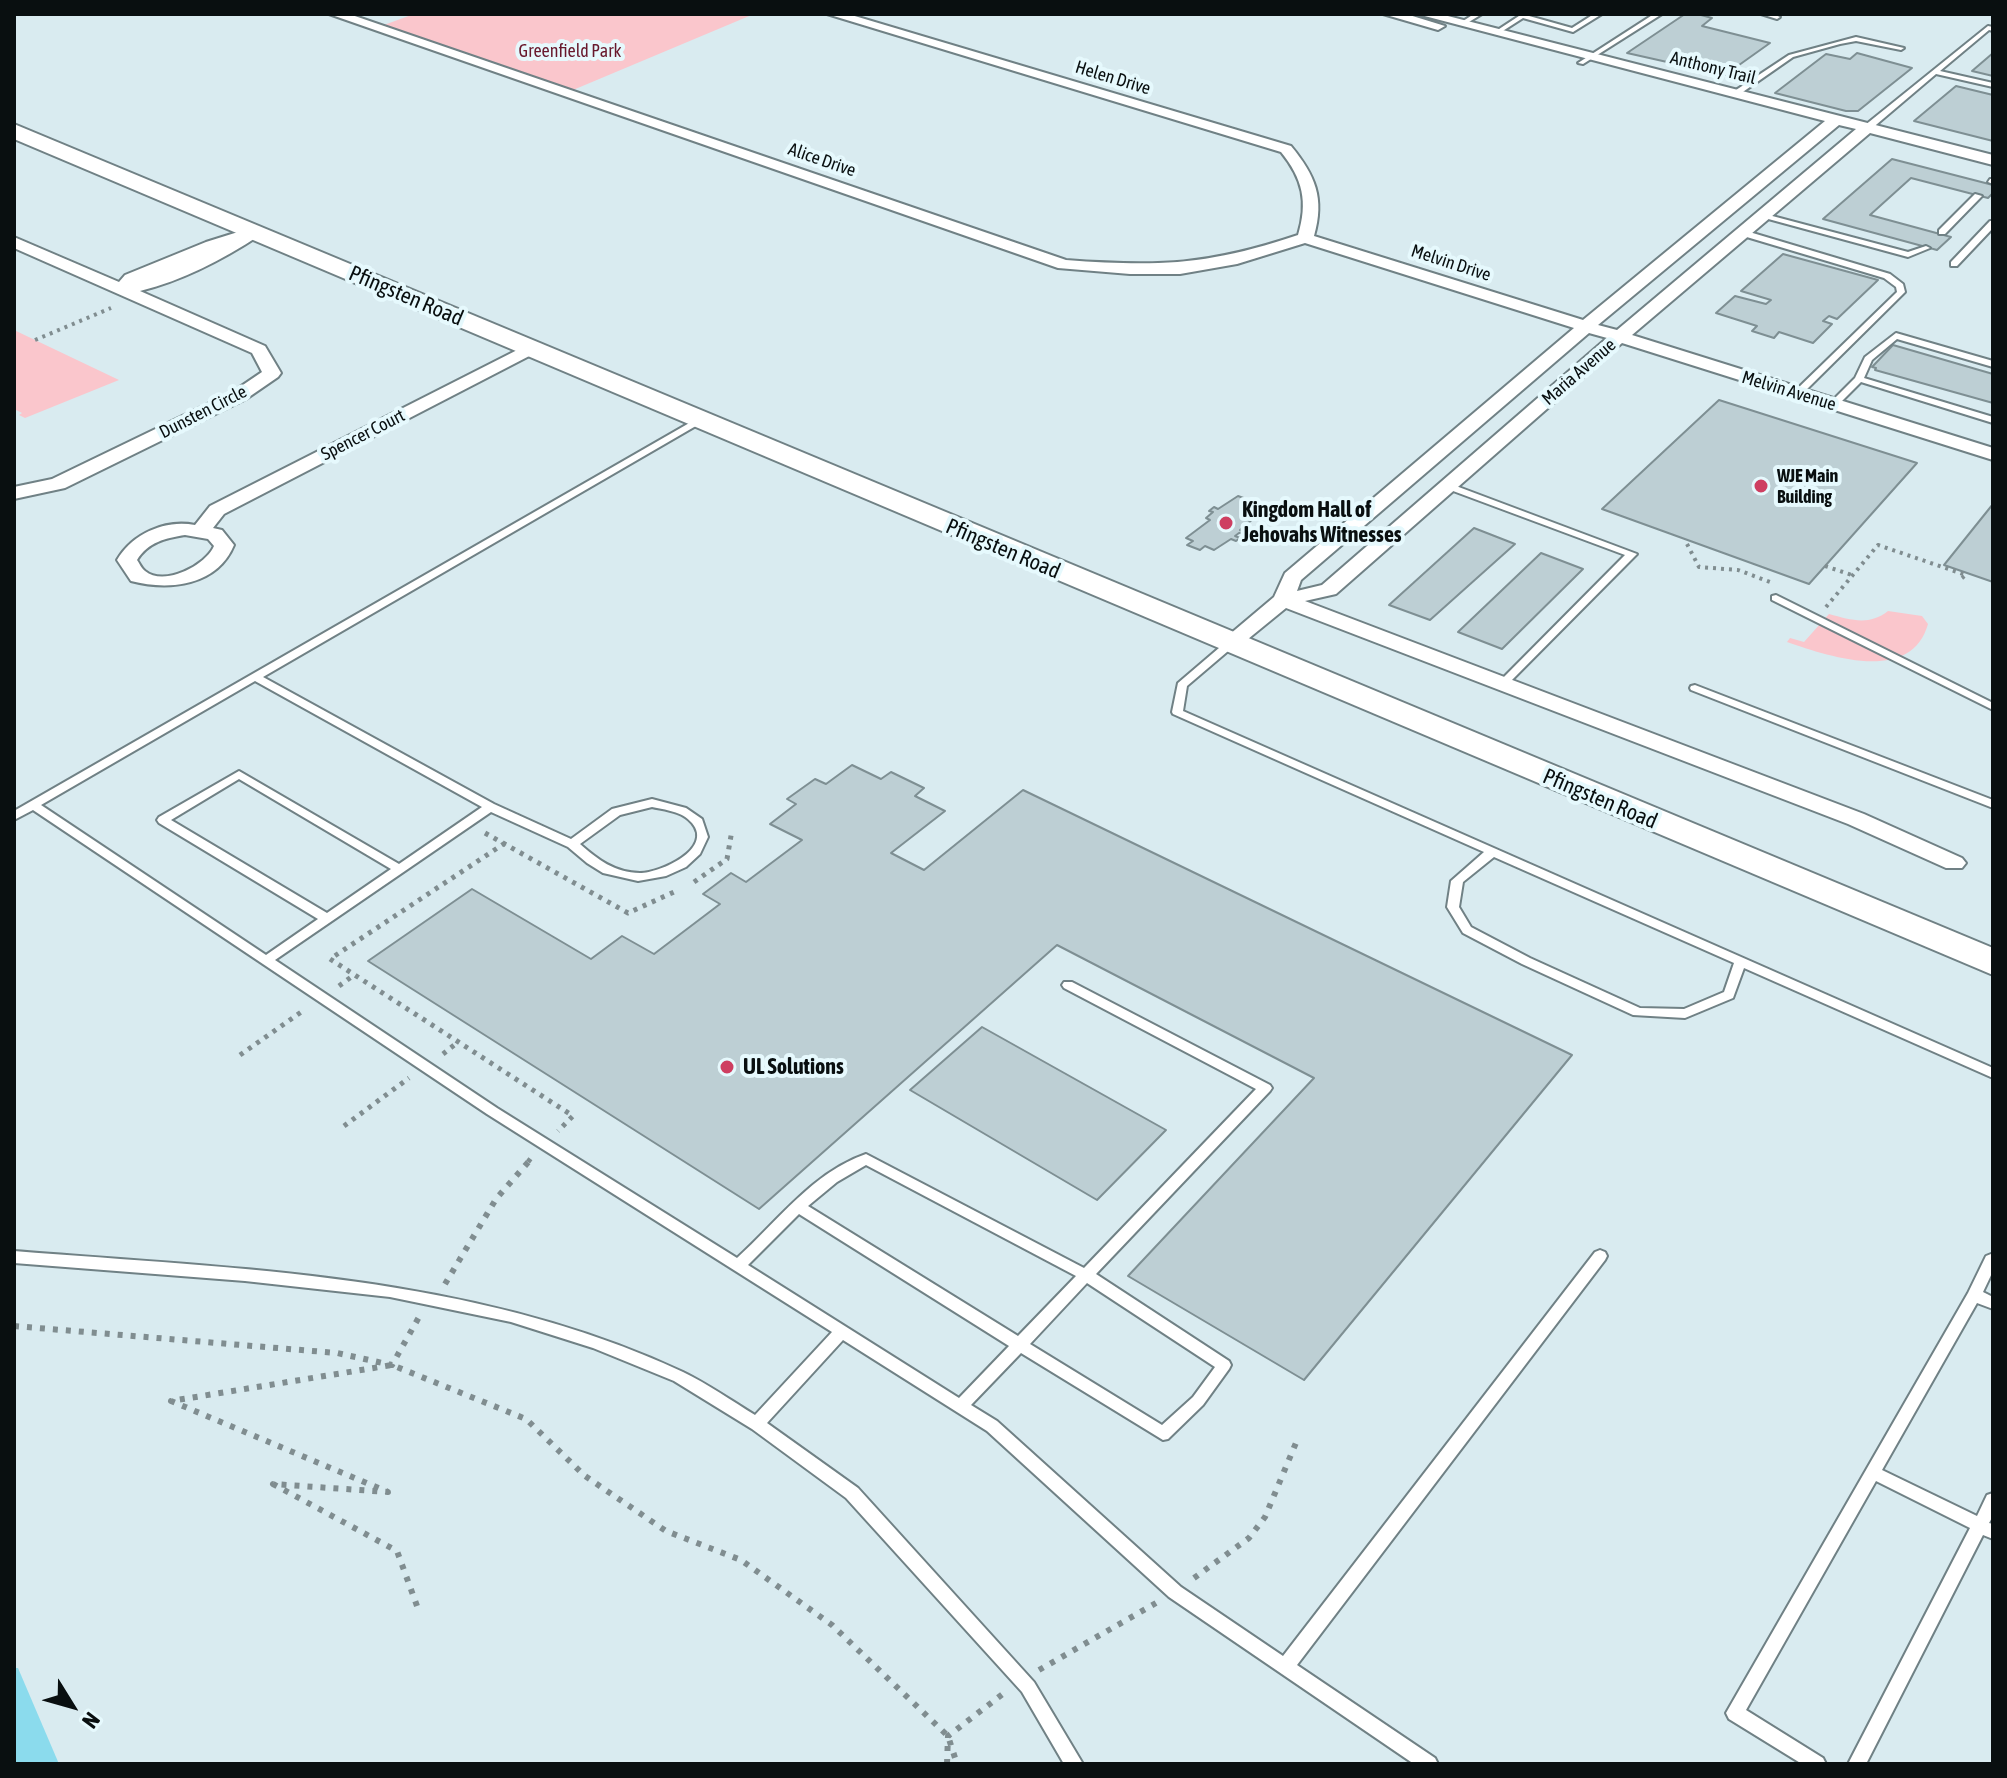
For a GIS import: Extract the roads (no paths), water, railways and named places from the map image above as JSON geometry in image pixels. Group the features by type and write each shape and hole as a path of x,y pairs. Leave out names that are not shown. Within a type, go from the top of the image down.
{"main road":[{"name":"Pfingsten Road","path":"14,131 698,421 1993,962"}],"street":[{"name":"Alice Drive","path":"336,14 1064,265 1132,270 1196,267 1253,255 1305,238"},
{"name":"Helen Drive","path":"834,14 1286,149 1303,167 1312,189 1313,213 1305,238"},
{"name":"Anthony Trail","path":"1390,14 1993,160"},
{"name":"Anthony Trail","path":"1424,14 1586,60"},
{"name":"Maria Avenue","path":"1283,600 1292,577 1585,327 1836,120"},
{"name":"Maria Avenue","path":"1230,644 1283,600 1329,590 1618,338 1867,128"},
{"path":"130,293 131,279 212,245 254,232"},
{"name":"Melvin Drive","path":"1305,238 1585,327"},
{"name":"Dunsten Circle","path":"14,242 259,350 272,373 240,395 58,484 14,493"},
{"name":"Melvin Avenue","path":"1585,327 1993,454"},
{"name":"Spencer Court","path":"201,530 217,510 531,348"},
{"path":"1283,600 1856,819 1954,863"}],"lane":[{"path":"1462,24 1479,14"},
{"path":"1496,33 1522,16 1573,30 1599,14"},
{"path":"1586,60 1658,14"},
{"path":"1764,14 1777,17"},
{"path":"1867,128 1988,28 1993,29"},
{"path":"1735,98 1791,56 1856,39 1901,48"},
{"path":"1935,72 1993,85"},
{"path":"1942,232 1978,196"},
{"path":"1764,215 1908,255 1926,248"},
{"path":"1954,264 1993,223"},
{"path":"1743,233 1887,276 1900,286 1901,292 1798,393"},
{"path":"1834,404 1859,379 1868,359 1896,336 1993,364"},
{"path":"1859,379 1993,420"},
{"path":"14,816 698,421"},
{"path":"1448,486 1632,554 1501,685"},
{"path":"1776,598 1993,707"},
{"path":"1230,644 1182,685 1177,712 1993,1073"},
{"path":"254,676 490,807 572,844 613,873 649,876 668,872 696,854 702,843 703,831 697,820 686,811 652,803 616,812 572,844"},
{"path":"1695,688 1993,804"},
{"path":"327,919 163,820 239,774 400,869"},
{"path":"33,805 544,1143 992,1426 1175,1592 1429,1764"},
{"path":"267,960 490,807"},
{"path":"1493,851 1457,881 1453,907 1467,930 1526,961 1638,1012 1685,1014 1729,995 1741,960"},
{"path":"961,1406 1265,1088 1068,985"},
{"path":"738,1265 800,1208 843,1169 866,1159 1086,1275 1224,1365 1198,1401 1163,1434 800,1208"},
{"path":"1285,1667 1600,1256"},
{"path":"14,1257 245,1275 390,1291 511,1316 598,1344 679,1377 757,1424 852,1493 1022,1680 1074,1764"},
{"path":"1817,1764 1735,1713 1974,1295 1991,1260"},
{"path":"1974,1295 1993,1303"},
{"path":"757,1424 842,1331"},
{"path":"1872,1472 1986,1529"},
{"path":"1857,1764 1986,1529 1993,1500"}],"water":[{"path":"14,1668 18,1668 59,1764 14,1764"}],"place":[{"name":"WJE Main Building","path":"1761,486"},
{"name":"Kingdom Hall of Jehovahs Witnesses","path":"1226,523"},
{"name":"UL Solutions","path":"727,1067"}],"park label":[{"name":"Greenfield Park","path":"570,51"}]}
